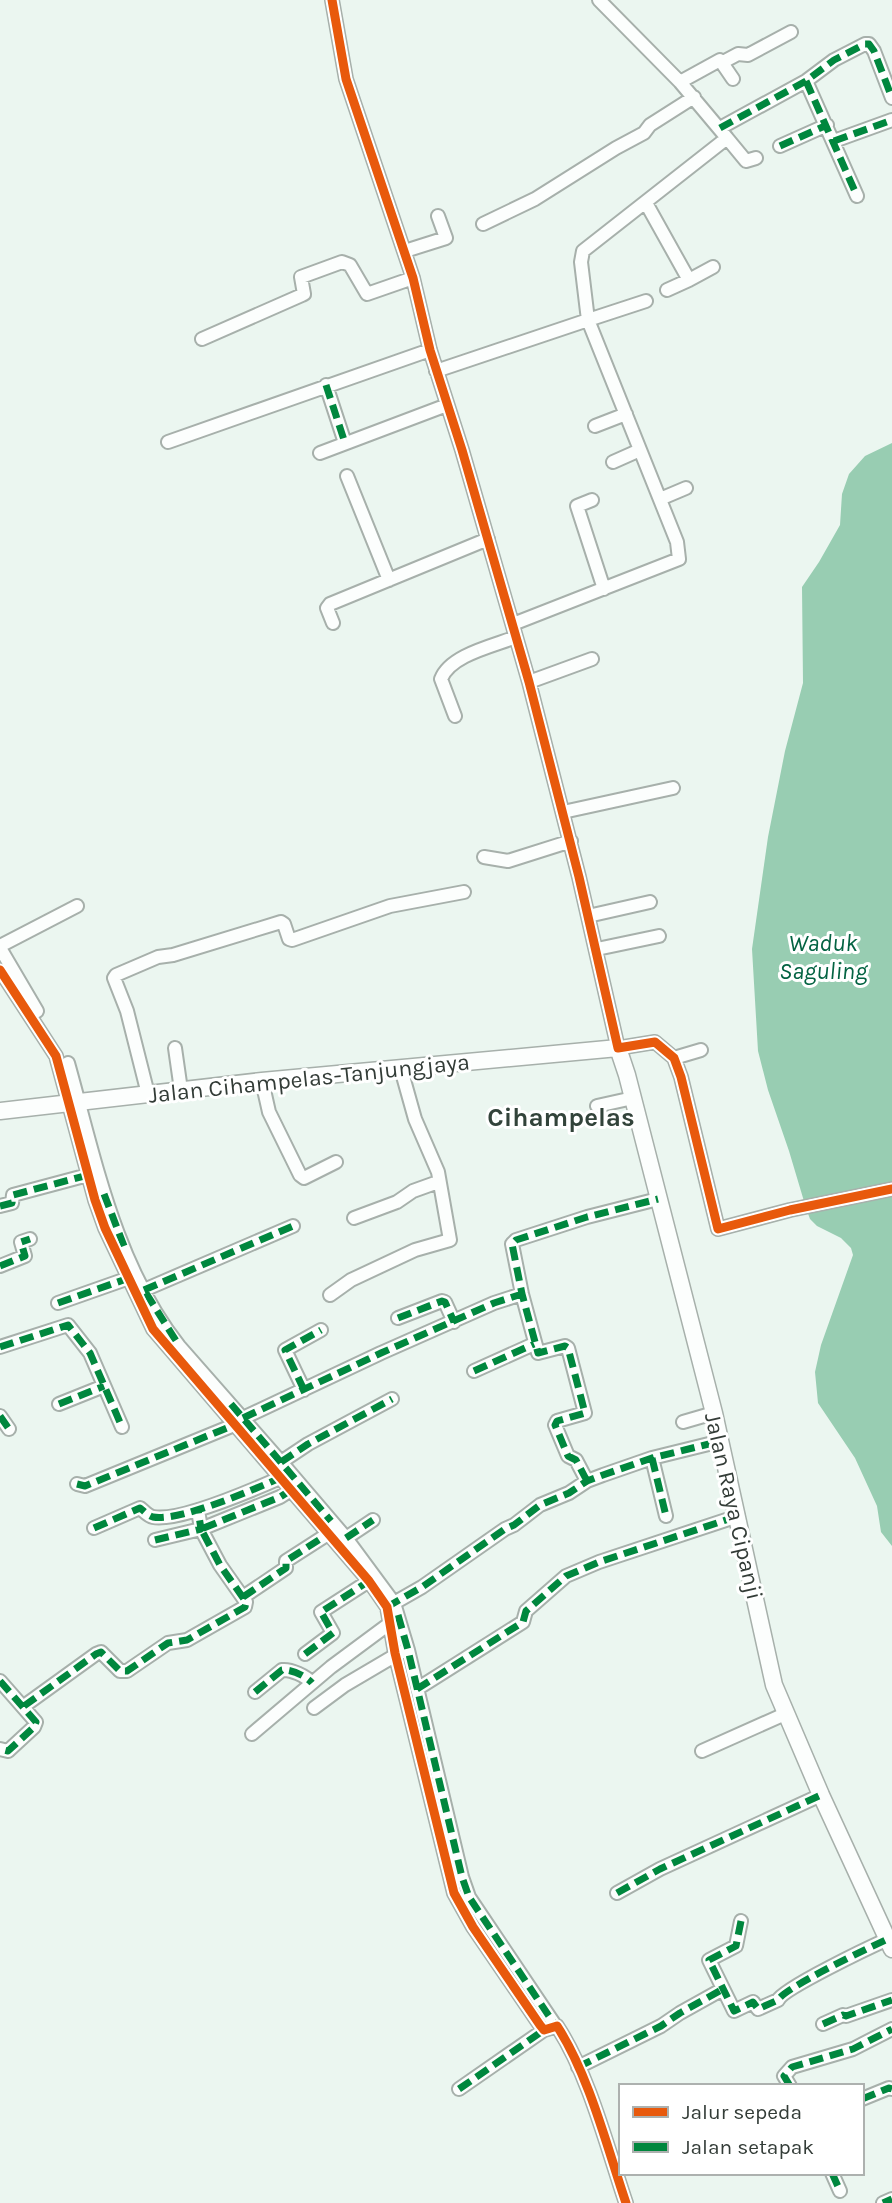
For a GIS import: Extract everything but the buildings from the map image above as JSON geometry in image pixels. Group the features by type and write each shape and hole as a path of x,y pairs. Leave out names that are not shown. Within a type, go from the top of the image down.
{"main road":[{"name":"Jalan Cihampelas-Tanjungjaya","path":"0,1111 262,1081 618,1048"},
{"name":"Jalan Raya Cipanji","path":"618,1048 721,1441 768,1662 785,1714 890,1944"}],"street":[{"path":"332,0 346,79 405,251 436,371 529,682 597,949 618,1048 655,1042 674,1058 719,1228 892,1189"},
{"path":"598,0 694,97 746,161 756,158"},
{"path":"680,82 720,60 723,62 738,54 748,55 791,32"},
{"path":"455,716 441,679 445,669 458,659 604,589 679,559 679,550 660,499 588,320 583,288 582,253 646,203 723,133 806,81 834,60 869,44 892,98"},
{"path":"723,62 733,79"},
{"path":"806,81 857,196"},
{"path":"483,224 535,199 644,133 650,124 694,97"},
{"path":"834,141 892,120"},
{"path":"780,146 827,125"},
{"path":"646,203 689,280"},
{"path":"405,251 446,238 438,216"},
{"path":"202,339 302,295 304,293 301,277 342,262 351,265 367,294 413,278"},
{"path":"667,290 713,267"},
{"path":"436,371 646,301"},
{"path":"168,442 430,350"},
{"path":"326,385 345,443"},
{"path":"320,453 447,405"},
{"path":"595,426 626,415"},
{"path":"614,462 640,450"},
{"path":"347,476 389,580"},
{"path":"660,499 686,488"},
{"path":"592,499 577,506 604,589"},
{"path":"334,623 328,605 488,539"},
{"path":"529,682 592,659"},
{"path":"563,812 673,788"},
{"path":"484,857 512,860 570,841"},
{"path":"148,1094 127,1011 114,978 116,975 158,957 173,955 281,922 292,940 390,906 464,892"},
{"path":"588,916 650,902"},
{"path":"77,905 0,947 63,1050 88,1175 129,1278 158,1326 240,1422 281,1478 390,1605 389,1624 395,1653 454,1893 473,1927 549,2027 569,2045 626,2203"},
{"path":"597,949 659,936"},
{"path":"0,970 53,1048 97,1173 110,1227 144,1290 158,1326"},
{"path":"175,1048 181,1090"},
{"path":"674,1058 701,1050"},
{"path":"330,1295 351,1280 415,1250 450,1240 438,1172 415,1119 401,1069"},
{"path":"262,1081 269,1112 300,1175 304,1178 337,1162"},
{"path":"597,1106 633,1098"},
{"path":"0,1206 12,1203 13,1195 88,1175"},
{"path":"354,1218 397,1202 413,1191 438,1182"},
{"path":"587,1481 576,1460 568,1455 555,1425 557,1421 585,1413 568,1348 565,1346 539,1354 534,1344 512,1245 514,1241 587,1217 659,1199"},
{"path":"144,1290 293,1226"},
{"path":"0,1266 25,1256 21,1242 30,1239"},
{"path":"58,1303 129,1278"},
{"path":"77,1484 85,1486 240,1422 381,1353 494,1303 522,1294"},
{"path":"398,1318 442,1301 445,1302 454,1322"},
{"path":"0,1347 68,1325 84,1343 122,1427"},
{"path":"304,1390 285,1350 321,1330"},
{"path":"474,1371 534,1344"},
{"path":"59,1404 104,1386"},
{"path":"281,1462 308,1444 392,1399"},
{"path":"683,1422 714,1413"},
{"path":"0,1416 9,1429"},
{"path":"240,1422 281,1462 346,1538 390,1605 408,1650 469,1898 549,2027"},
{"path":"390,1605 422,1587 540,1505 569,1493 587,1481 652,1458 721,1441"},
{"path":"652,1458 666,1516"},
{"path":"94,1528 140,1508 152,1517 198,1510 281,1478"},
{"path":"156,1540 201,1529 291,1490"},
{"path":"24,1706 96,1654 101,1652 120,1671 127,1671 168,1643 187,1640 245,1607 246,1602 220,1564 201,1529 198,1510"},
{"path":"416,1689 523,1622 526,1611 566,1576 611,1558 738,1516"},
{"path":"346,1538 373,1520"},
{"path":"243,1597 286,1568 286,1561 328,1534"},
{"path":"305,1654 333,1633 321,1612 369,1581"},
{"path":"252,1734 331,1667 389,1624"},
{"path":"314,1708 395,1653 408,1650"},
{"path":"331,1667 345,1685"},
{"path":"255,1692 282,1670 307,1677 312,1683"},
{"path":"0,1681 36,1722 8,1751 0,1749"},
{"path":"702,1751 785,1714"},
{"path":"617,1893 660,1869 821,1795"},
{"path":"741,1921 736,1946 709,1960 734,2011 753,2002 758,2008 778,2000 780,1995 795,1986 890,1944"},
{"path":"578,2067 661,2026 723,1989"},
{"path":"823,2024 892,2000"},
{"path":"459,2089 549,2027"},
{"path":"789,2084 784,2076 792,2067 853,2049 892,2029"},
{"path":"864,2098 892,2089"},
{"path":"833,2175 840,2191"},
{"path":"883,2203 892,2199"}],"water":[{"name":"Waduk Saguling","path":"892,443 892,1546 881,1532 877,1506 855,1458 818,1403 815,1372 821,1345 853,1255 851,1248 841,1238 817,1226 810,1219 806,1208 758,1051 752,949 768,837 785,751 803,683 802,587 840,525 842,494 849,474 865,456"}],"marked path":[{"path":"720,128 806,81 834,60 865,44 869,44 874,51 892,98"},
{"path":"806,81 857,196"},
{"path":"834,141 892,120"},
{"path":"780,146 827,125"},
{"path":"326,385 345,443"},
{"path":"0,1206 12,1203 13,1195 88,1175"},
{"path":"104,1194 124,1246"},
{"path":"587,1481 576,1460 568,1456 555,1425 557,1421 585,1413 568,1348 565,1346 538,1353 512,1244 516,1240 587,1217 658,1199"},
{"path":"144,1290 293,1226"},
{"path":"0,1266 25,1256 21,1242 30,1239"},
{"path":"58,1303 129,1278"},
{"path":"146,1293 178,1344"},
{"path":"243,1418 381,1353 494,1303 522,1294"},
{"path":"398,1318 442,1301 445,1302 454,1322"},
{"path":"0,1347 68,1325 90,1353 122,1427"},
{"path":"304,1390 285,1350 321,1330"},
{"path":"474,1371 534,1344"},
{"path":"59,1404 104,1386"},
{"path":"281,1462 308,1444 392,1399"},
{"path":"231,1404 331,1521"},
{"path":"0,1416 9,1429"},
{"path":"77,1484 85,1486 239,1423"},
{"path":"387,1607 422,1587 540,1505 569,1493 587,1481 652,1458 721,1441"},
{"path":"652,1458 666,1516"},
{"path":"94,1528 140,1508 153,1517 180,1515 217,1504 280,1478"},
{"path":"24,1706 96,1654 101,1652 120,1671 127,1671 168,1643 187,1640 245,1607 246,1602 220,1565 201,1529 291,1490"},
{"path":"155,1540 201,1529 198,1510"},
{"path":"417,1689 523,1622 526,1611 566,1576 599,1562 738,1516"},
{"path":"346,1538 373,1520"},
{"path":"243,1597 286,1568 286,1561 328,1534"},
{"path":"305,1654 333,1633 321,1612 369,1581"},
{"path":"398,1615 469,1897 555,2025"},
{"path":"255,1692 282,1670 298,1673 312,1683"},
{"path":"0,1681 36,1722 8,1751 0,1749"},
{"path":"617,1893 660,1869 821,1795"},
{"path":"741,1921 736,1946 709,1960 734,2011 753,2002 758,2009 778,2000 811,1978 888,1939"},
{"path":"578,2067 661,2026 723,1989"},
{"path":"823,2024 892,2000"},
{"path":"789,2084 784,2076 792,2067 853,2049 892,2029"},
{"path":"459,2089 544,2030"},
{"path":"864,2098 892,2089"},
{"path":"833,2175 840,2191"},
{"path":"883,2203 892,2199"}],"cycle path":[{"path":"332,0 346,79 413,278 430,350 529,682 579,877 618,1048 655,1042 674,1058 718,1229 790,1210 892,1189"},
{"path":"0,970 56,1056 95,1200 105,1228 153,1329 369,1581 387,1607 395,1653 454,1893 473,1927 540,2025 544,2030 557,2026 568,2045 596,2112 626,2203"}],"district":[{"name":"Cihampelas","path":"561,1117"}]}
